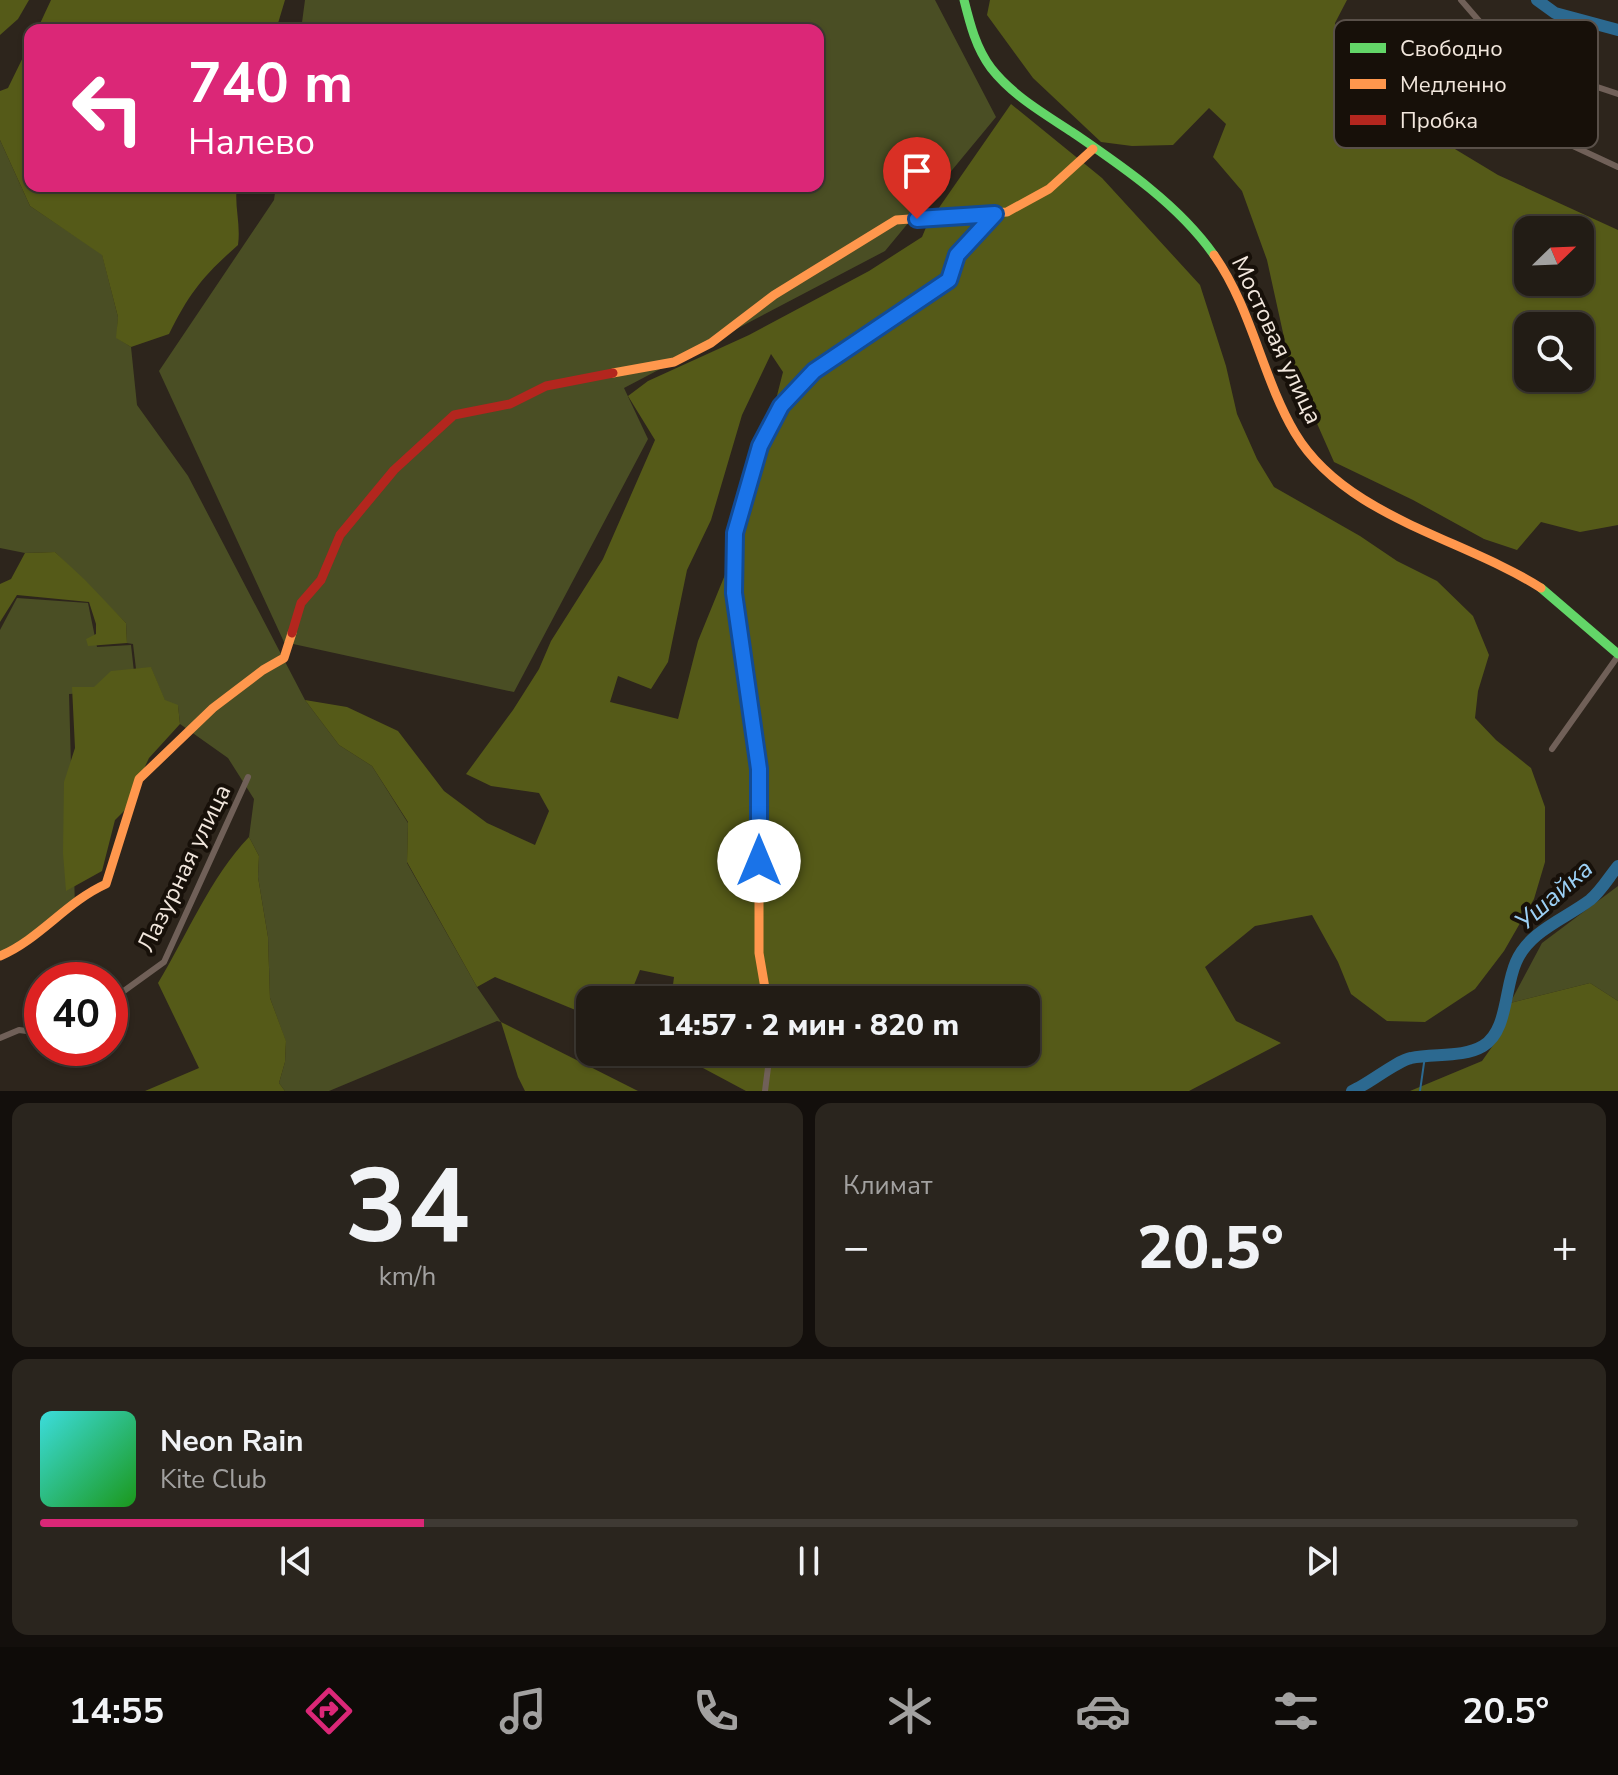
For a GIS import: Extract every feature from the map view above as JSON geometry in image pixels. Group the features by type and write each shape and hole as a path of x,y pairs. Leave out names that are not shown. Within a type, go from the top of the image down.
{"street":[{"name":"Мостовая улица","path":"964,0 980,54 1012,90 1174,210 1220,262 1248,320 1285,413 1313,457 1332,478 1377,506 1530,581 1553,596 1618,655"},
{"path":"1461,0 1478,20"},
{"path":"1598,88 1618,94"},
{"path":"1577,148 1618,167"},
{"path":"0,956 21,949 47,929 68,906 92,889 106,884 139,779 213,708 284,658 301,603 321,580 340,535 394,470 454,415 510,404 546,386 674,362 711,343 774,295 896,220 995,214 1019,207 1049,189 1093,149"},
{"path":"765,986 759,953 759,769 734,593 735,533 760,446 781,406 814,371 949,280 957,255 995,214"},
{"path":"1552,749 1618,655"},
{"name":"Лазурная улица","path":"128,988 164,962 248,777"},
{"path":"0,1038 24,1031"},
{"path":"765,1091 768,1066"}],"green space":[{"path":"0,0 29,0 18,19 0,35"},
{"path":"51,0 285,0 278,24 40,24"},
{"path":"305,0 935,0 996,117 885,251 624,388 648,439 514,692 284,642 159,371 274,200 275,192 824,192 824,24 302,24"},
{"path":"990,0 1347,0 1334,20 1334,148 1453,148 1498,175 1587,216 1514,216 1514,296 1594,296 1594,219 1618,230 1618,525 1580,532 1541,522 1517,550 1484,539 1334,462 1289,360 1267,260 1242,191 1213,157 1226,124 1209,108 1173,145 1132,146 1101,142 1033,78 987,15"},
{"path":"24,55 24,192 237,192 238,245 198,285 169,334 131,347 116,338 118,317 102,255 30,206 0,140 0,91 8,88"},
{"path":"1011,104 1102,178 1200,285 1226,366 1237,414 1257,459 1274,487 1397,561 1437,581 1473,616 1489,655 1478,691 1475,718 1496,740 1531,768 1545,807 1545,862 1534,899 1504,951 1475,989 1425,1022 1387,1021 1351,994 1338,962 1312,915 1255,926 1205,967 1236,1021 1281,1043 1189,1091 746,1091 699,1066 1040,1066 1040,986 673,986 674,977 640,970 634,986 576,986 576,1010 495,977 477,987 407,862 408,822 372,766 339,745 305,700 347,707 398,731 444,791 487,823 535,845 549,811 539,793 491,786 466,774 513,710 539,669 551,641 603,559 655,440 628,396 648,381 749,335 869,271 922,237 927,225","holes":["771,354 783,372 742,533 698,641 678,719 610,702 618,676 651,689 668,662 687,570 711,520 742,415"]},
{"path":"0,140 30,206 102,254 118,317 117,338 131,347 137,405 188,476 305,700 339,745 372,766 408,823 407,863 477,987 501,1022 497,1021 329,1091 285,1091 279,1083 286,1042 270,998 268,937 258,877 259,856 249,837 254,799 228,758 180,724 178,706 165,701 151,668 136,669 133,644 127,643 126,623 55,552 25,553 0,548"},
{"path":"55,552 126,623 127,643 88,646 86,639 96,634 89,602 17,595 0,622 0,584 11,579 25,553"},
{"path":"17,598 88,603 97,647 131,645 136,690 69,694 75,908 17,947 0,951 0,630"},
{"path":"151,667 165,700 178,705 180,724 149,758 124,811 115,820 102,871 66,891 64,782 75,748 72,687 94,687 111,671"},
{"path":"249,837 259,856 258,877 268,937 270,998 286,1041 285,1062 279,1083 285,1091 145,1091 199,1068 158,983 222,870"},
{"path":"1618,886 1618,1001 1590,983 1510,1003 1542,943"},
{"path":"1590,983 1618,1001 1618,1091 1410,1091 1482,1061 1499,1037 1510,1003"},
{"path":"501,1022 576,1060 576,1066 588,1066 638,1091 525,1091"}],"waterway":[{"name":"Ушайка","path":"1537,0 1555,13 1581,20"},
{"name":"Ушайка","path":"1598,25 1618,30"},
{"name":"Ушайка","path":"1352,1091 1405,1060 1466,1052 1483,1046 1497,1030 1512,973 1522,951 1548,926 1590,900 1618,866"},
{"path":"1420,1091 1425,1056"}],"traffic: fast":[{"path":"964,0 977,44 999,78 1028,103 1149,188 1184,219 1214,255"},
{"path":"1541,588 1618,654"}],"traffic: slow":[{"path":"613,373 674,362 711,343 774,295 896,220 1007,212 1049,189 1093,149"},
{"path":"1214,255 1248,320 1284,411 1295,433 1317,462 1344,486 1374,506 1510,570 1541,588"},
{"path":"734,572 734,593 759,769 759,953 765,986"},
{"path":"0,956 28,940 78,900 106,884 139,779 213,708 284,658 292,633"}],"traffic: jam":[{"path":"734,572 735,533 760,446 781,406 814,371 949,280 957,255 995,214"},
{"path":"292,633 301,603 321,580 340,535 394,470 454,415 510,404 546,386 613,373"}],"route":[{"path":"759,861 759,769 734,593 735,533 760,446 781,406 814,371 949,280 957,255 995,214 917,219"}]}
